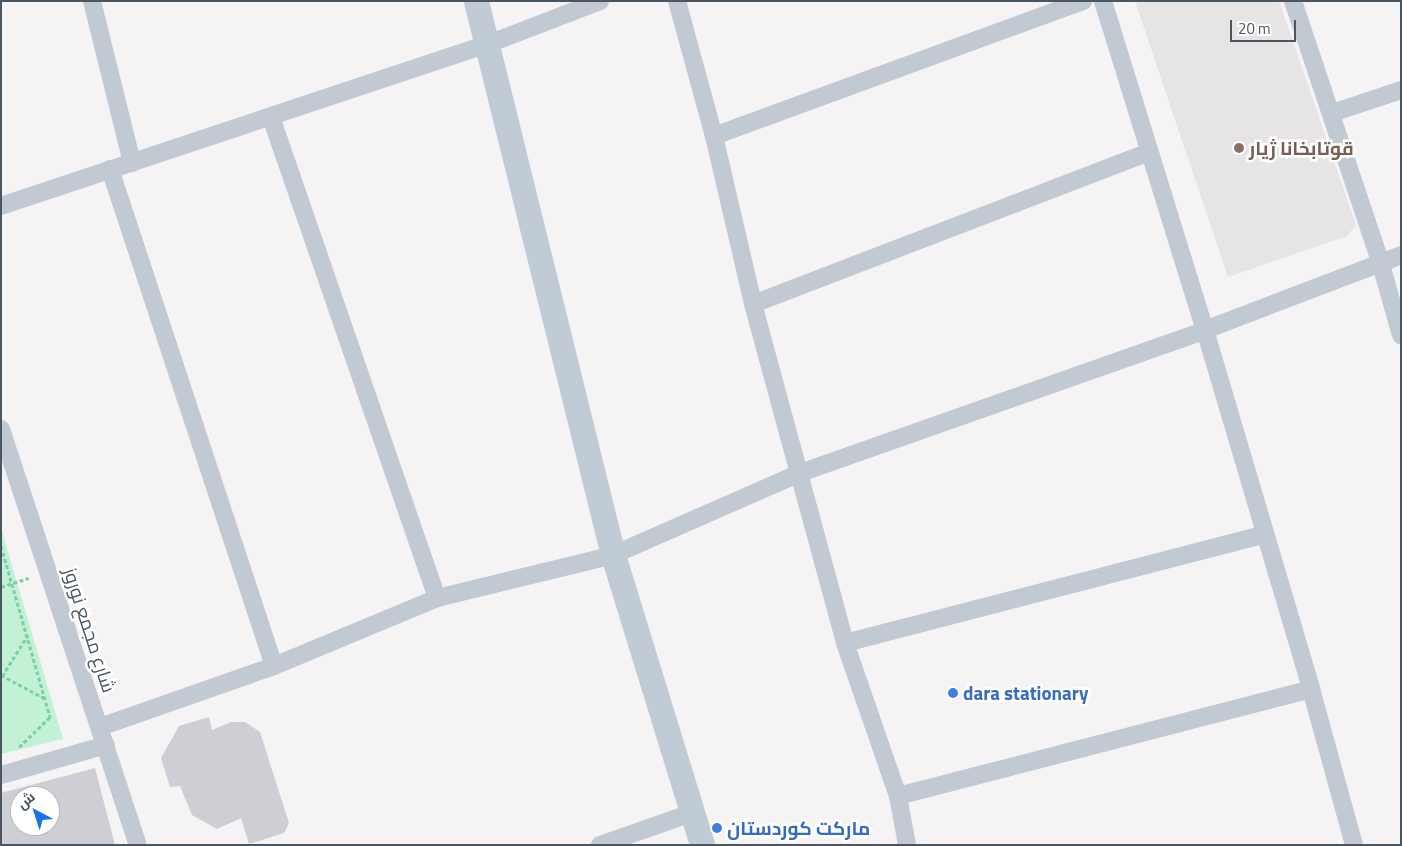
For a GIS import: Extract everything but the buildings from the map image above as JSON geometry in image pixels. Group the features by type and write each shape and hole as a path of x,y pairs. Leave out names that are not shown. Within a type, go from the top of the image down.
{"main road":[{"path":"476,1 613,555 702,845"}],"street":[{"path":"92,1 132,163"},
{"path":"1,206 488,44 600,1"},
{"path":"677,1 714,136 753,304 845,643 898,796 907,845"},
{"path":"714,136 1083,1"},
{"path":"1103,1 1266,534 1354,845"},
{"path":"1293,1 1380,261 1401,335"},
{"path":"1332,113 1401,90"},
{"path":"271,117 437,598"},
{"path":"753,304 1149,152"},
{"path":"110,169 274,666"},
{"path":"100,727 274,666 437,598 613,555 800,472 1205,330 1380,261 1401,255"},
{"name":"شارع مجمع نوروز","path":"1,429 138,845"},
{"path":"845,643 1266,534"},
{"path":"898,796 1311,689"},
{"path":"1,775 106,745"},
{"path":"600,845 692,813"}],"path":[{"path":"1,546 50,717 17,749 9,751"},
{"path":"1,587 49,572"},
{"path":"28,636 2,676 46,699"}],"shaded area":[{"path":"1135,1 1279,1 1356,225 1347,236 1228,277"}],"green space":[{"path":"1,528 63,739 1,754"}],"place":[{"name":"قوتابخانا ژيار","path":"1239,148"},
{"name":"dara stationary","path":"953,693"},
{"name":"ماركت كوردستان","path":"717,828"}]}
